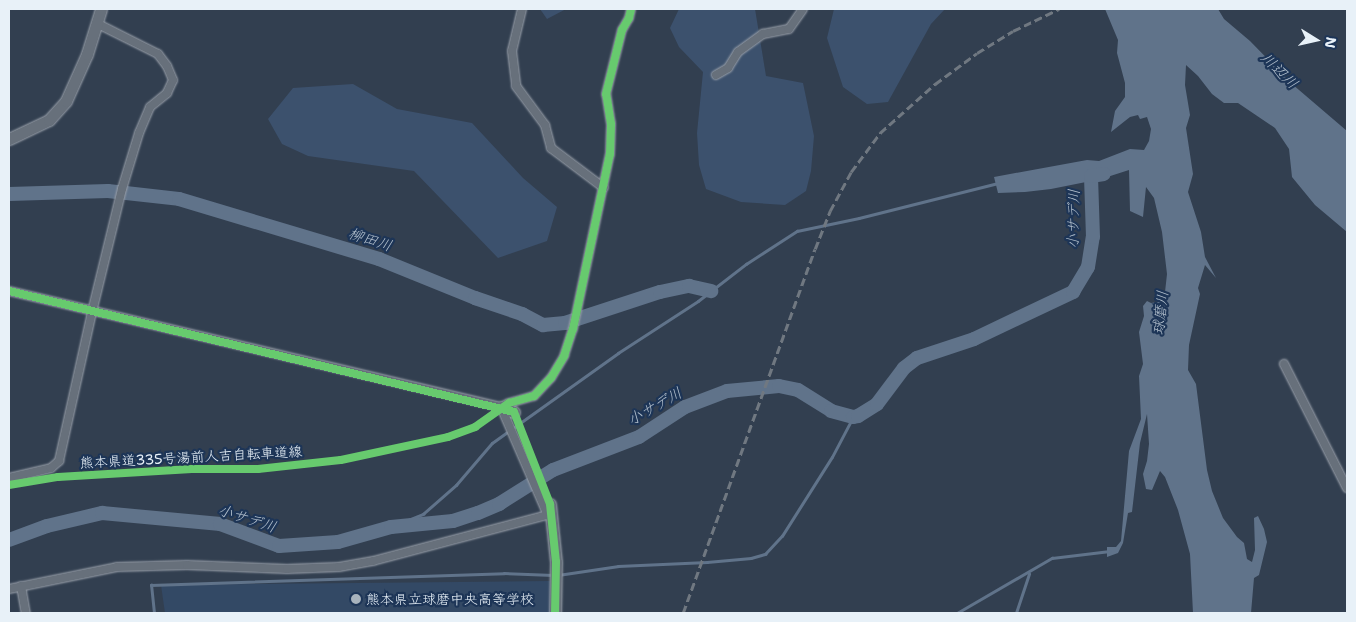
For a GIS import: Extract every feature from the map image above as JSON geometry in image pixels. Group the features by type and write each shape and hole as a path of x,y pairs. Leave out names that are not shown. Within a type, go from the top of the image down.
{"street":[{"path":"9,139 49,120 66,101 87,54 101,9"},
{"path":"522,9 512,51 516,86 545,125 552,148 604,188"},
{"path":"501,407 534,396 552,378 564,356 573,329 610,154 611,124 606,94 622,30 629,18 631,9"},
{"path":"716,75 728,68 738,52 763,34 789,30 804,9"},
{"path":"9,478 51,468 59,461 92,312 122,189 138,133 150,107 167,93 173,80 167,66 158,54 96,23"},
{"path":"9,291 501,407 514,412"},
{"path":"1284,364 1347,488"},
{"path":"501,407 546,510 551,509"},
{"path":"551,509 556,562 554,585 555,613"},
{"path":"9,589 117,567 187,565 287,568 339,567 373,561 551,509"},
{"path":"21,586 26,613"}],"shaded area":[{"path":"540,9 566,9 547,19"},
{"path":"679,9 755,9 766,76 803,83 814,136 811,171 806,191 785,205 741,202 706,189 699,165 697,133 703,72 679,47 670,28"},
{"path":"834,9 945,9 931,24 888,102 867,104 843,87 827,38"},
{"path":"353,84 397,109 472,123 523,178 557,207 547,241 498,258 414,171 308,156 282,144 268,119 293,88"},
{"name":"熊本県立球磨中央高等学校","path":"550,581 550,613 165,613 161,585"}],"water":[{"path":"1105,9 1218,9 1224,19 1250,41 1292,84 1347,131 1347,232 1315,205 1292,177 1289,149 1275,128 1238,103 1224,103 1212,94 1198,76 1186,65 1185,85 1190,115 1186,128 1193,174 1188,192 1201,232 1205,257 1216,278 1205,265 1198,288 1200,294 1189,345 1188,370 1196,384 1207,470 1212,491 1223,518 1237,537 1244,543 1247,559 1252,562 1255,550 1254,518 1258,516 1264,529 1267,542 1259,575 1254,578 1251,613 1193,613 1190,554 1178,510 1165,477 1160,471 1152,490 1146,489 1143,474 1149,444 1147,414 1140,443 1132,512 1128,513 1123,543 1118,553 1107,557 1107,547 1116,547 1121,541 1129,451 1141,419 1139,376 1143,364 1139,332 1144,316 1143,306 1147,301 1151,303 1158,302 1165,292 1167,274 1162,232 1154,198 1146,187 1143,217 1130,211 1129,170 1101,179 1025,192 998,193 994,177 1087,160 1099,161 1130,149 1144,150 1149,141 1151,129 1147,117 1140,119 1138,115 1130,117 1111,132 1115,111 1125,97 1125,83 1117,53 1118,40"}],"waterway":[{"name":"小サデ川","path":"9,540 47,526 102,513 220,524 279,546 338,542 391,527 453,521 478,513 499,504 553,470 639,437 685,407 727,391 779,386 798,390 831,411 853,417 858,416 877,404 904,368 917,358 974,339 1073,292 1088,267 1093,237 1091,176 1104,174"},
{"path":"391,527 423,514 456,485 492,443 618,353 698,301 746,264 797,231 859,218 998,183"},
{"name":"柳田川","path":"9,194 108,191 179,199 379,259 475,298 522,314 543,325 565,323 660,292 689,286 711,291"},
{"path":"558,575 618,566 707,562 751,558 765,554 782,536 832,457 853,417"},
{"path":"957,613 1052,558 1110,551"},
{"path":"154,613 151,585 504,573 553,575"},
{"path":"1016,613 1029,574"}],"railway":[{"path":"683,613 815,249 830,211 851,172 880,133 935,84 977,53 1013,31 1059,9"}],"cycle path":[{"name":"熊本県道335号湯前人吉自転車道線","path":"9,485 58,477 192,469 258,469 341,460 448,437 475,427 509,403 534,396 551,378 564,356 573,329 610,154 611,124 606,94 622,30 629,18 631,9"},
{"path":"9,291 514,412 550,504 556,562 555,613"}],"place":[{"name":"熊本県立球磨中央高等学校","path":"356,599"}],"water label":[{"name":"川辺川","path":"1279,71"},
{"name":"球磨川","path":"1161,313"}]}
